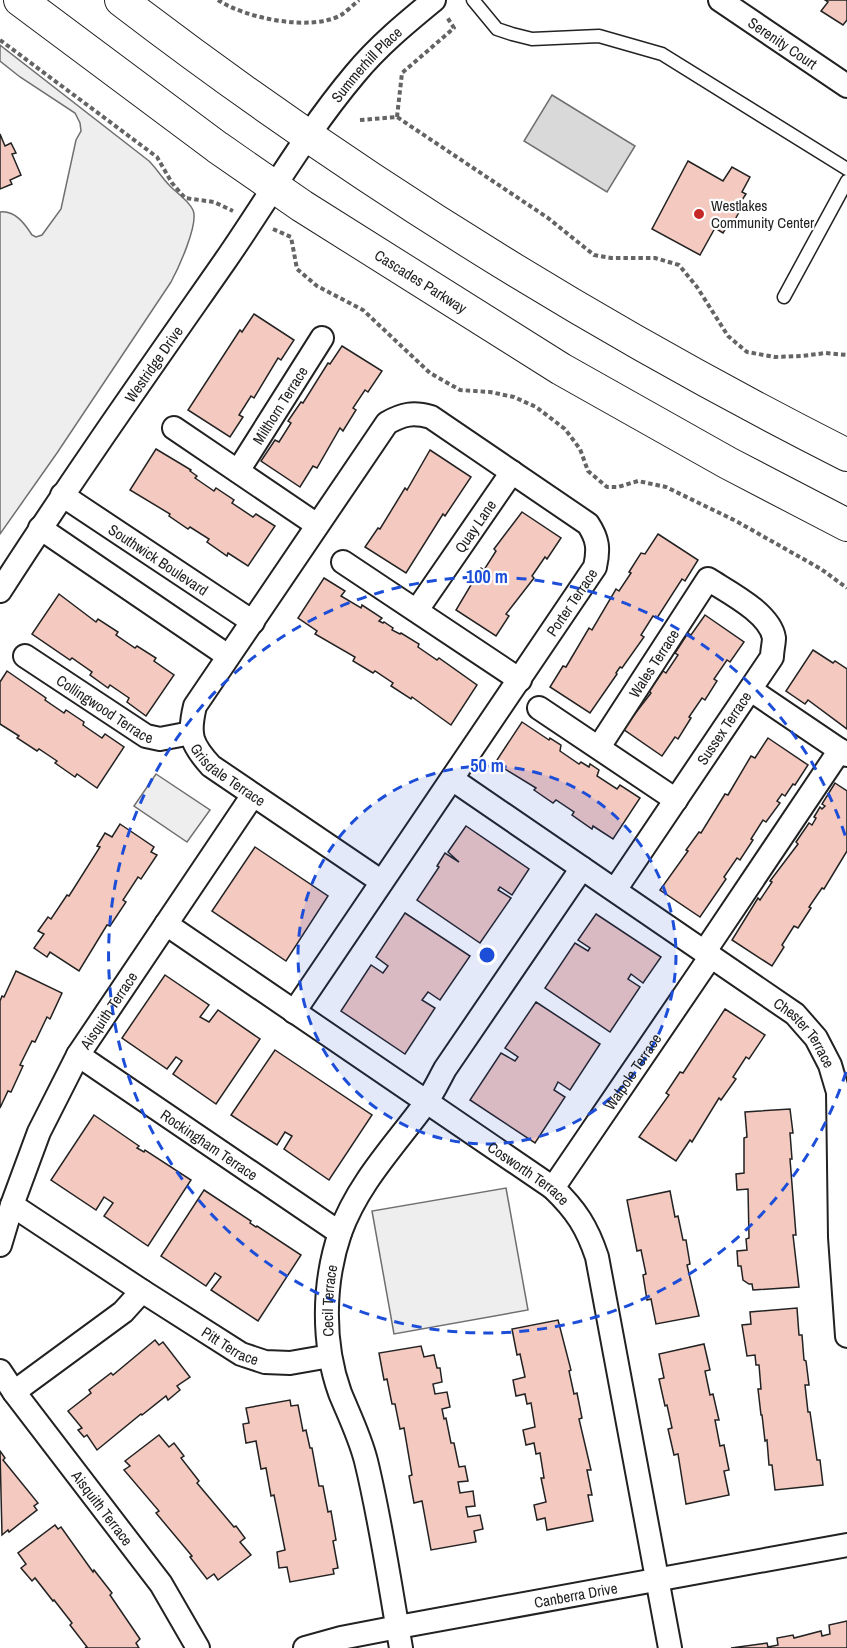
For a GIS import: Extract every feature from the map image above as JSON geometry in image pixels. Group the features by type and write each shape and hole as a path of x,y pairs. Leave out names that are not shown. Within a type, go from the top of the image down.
{"main road":[{"name":"Cascades Parkway","path":"20,0 128,82 302,206 561,369 728,463 847,525"},
{"path":"121,0 250,97 308,137 533,282 763,412 847,455"}],"street":[{"name":"Serenity Court","path":"720,0 847,86"},
{"name":"Summerhill Place","path":"308,137 355,74 399,28 438,5"},
{"name":"Westridge Drive","path":"0,591 62,495 308,137"},
{"name":"Milthorn Terrace","path":"238,471 322,339"},
{"name":"Porter Terrace","path":"253,622 387,423 402,414 417,413 431,417 588,524 596,536 599,551 596,567 294,1012"},
{"path":"174,428 317,525"},
{"name":"Quay Lane","path":"417,610 513,472"},
{"name":"Southwick Boulevard","path":"62,495 253,622"},
{"path":"40,528 228,656"},
{"path":"343,562 520,680"},
{"name":"Sussex Terrace","path":"615,890 772,657 774,638 767,622 757,612 708,579"},
{"name":"Wales Terrace","path":"599,747 708,579"},
{"name":"Grisdale Terrace","path":"253,622 195,706 191,733 197,750 211,766 382,882"},
{"name":"Collingwood Terrace","path":"25,656 146,736 160,739 191,733"},
{"name":"Walpole Terrace","path":"553,1188 843,753 750,690"},
{"path":"539,708 676,800"},
{"name":"Chester Terrace","path":"452,780 795,1014 816,1038 830,1065 838,1092 840,1237 847,1336"},
{"name":"Aisquith Terrace","path":"0,1245 39,1132 78,1055 253,795"},
{"path":"427,1102 445,1069 582,868"},
{"name":"Cosworth Terrace","path":"166,924 553,1188 572,1207 588,1231 597,1257 670,1648"},
{"name":"Rockingham Terrace","path":"78,1055 340,1233"},
{"name":"Cecil Terrace","path":"399,1638 366,1459 340,1392 330,1356 327,1317 328,1280 340,1233 356,1198 427,1102"},
{"name":"Pitt Terrace","path":"12,1205 241,1354 265,1362 290,1363 330,1356"},
{"path":"14,1392 123,1312 142,1291"},
{"name":"Aisquith Terrace","path":"0,1371 161,1584 191,1632 198,1648"},
{"name":"Canberra Drive","path":"305,1648 340,1638 399,1638 658,1580 847,1545"}],"lane":[{"path":"473,0 497,30 532,39 599,36 662,54 847,169"},
{"path":"784,297 847,181"}],"path":[{"path":"218,0 231,9 258,18 314,23 339,15 359,0"},
{"path":"398,117 402,73 454,28 438,5"},
{"path":"0,40 158,157 172,183 185,198 214,202 291,237 297,269 317,286 363,310 430,373 460,390 490,392 513,397 536,407 565,429 580,449 588,471 607,487 618,487 638,481 666,487 736,521 821,569 847,588"},
{"path":"360,120 398,117 548,218 594,255 611,258 655,258 679,265 697,286 728,336 747,352 775,357 826,353 847,355"}],"shaded area":[{"path":"0,45 149,161 167,183 189,203 194,217 187,246 171,282 0,534 0,212 15,215 32,235 36,237 42,235 61,209 76,140 81,131 75,113 0,61"},
{"path":"552,95 635,146 607,192 524,141"},
{"path":"156,774 210,810 187,842 134,806"},
{"path":"506,1188 528,1310 394,1334 372,1211"}],"building":[{"path":"825,0 847,0 847,20 843,25 821,11 828,2"},
{"path":"0,134 5,146 11,143 16,153 12,154 21,175 10,180 12,184 0,189"},
{"name":"Westlakes Community Center","path":"688,161 723,181 732,167 750,177 742,192 746,194 740,203 743,205 732,225 729,223 723,233 715,228 700,255 652,229"},
{"path":"254,314 294,340 281,360 278,358 254,398 251,396 239,415 243,417 230,437 188,410 240,330 242,332"},
{"path":"342,346 382,371 368,392 365,390 353,408 356,410 343,431 340,428 317,468 313,466 300,487 261,461 275,440 279,442 291,423 288,421"},
{"path":"156,449 191,470 197,476 195,478 214,491 216,488 234,500 232,503 253,517 256,514 275,526 248,566 228,553 227,556 207,542 209,539 190,527 188,529 169,516 170,514 130,490"},
{"path":"430,450 471,477 445,516 443,514 406,573 365,547 378,528 380,529 405,488 407,490"},
{"path":"522,512 561,538 547,559 545,557 532,576 534,578 506,614 509,616 496,636 456,610 481,568 484,570 496,551 494,549"},
{"path":"658,534 698,560 685,581 682,579 657,618 653,616 641,635 644,637 622,668 620,667 590,713 550,687 563,666 566,667 589,628 592,630 616,589 619,591 641,553 645,554"},
{"path":"324,578 345,591 341,596 361,608 362,605 382,618 379,621 419,644 418,647 437,660 439,658 477,685 451,725 412,697 411,699 391,686 393,683 375,671 373,673 353,661 355,657 315,634 317,631 298,618"},
{"path":"59,594 96,622 98,619 118,632 116,635 135,648 137,646 156,658 154,661 174,675 146,716 127,702 129,698 110,685 108,688 90,675 92,672 32,634"},
{"path":"705,615 744,642 730,662 727,660 714,679 717,681 705,700 702,698 678,739 675,737 662,756 623,729 651,693 649,691 663,671 666,673 678,655 675,653 688,633 691,635"},
{"path":"813,650 847,669 847,729 808,700 805,704 786,691"},
{"path":"7,671 64,713 66,710 84,722 83,725 102,738 105,734 124,747 97,788 77,774 75,777 55,763 57,761 39,749 37,751 0,724 0,682"},
{"path":"522,722 561,745 560,751 579,764 581,762 589,767 590,764 599,770 597,776 617,789 620,785 640,798 613,839 593,826 592,829 572,815 574,812 556,800 553,803 534,790 536,788 495,763"},
{"path":"768,738 808,765 795,785 793,784 785,796 782,794 777,801 780,803 766,822 763,820 751,839 753,840 740,860 737,858 724,877 726,879 700,917 660,890 688,851 686,850 699,832 701,833 725,794 728,795 751,756 755,758"},
{"path":"835,783 847,791 847,851 824,889 822,888 809,907 811,908 798,928 794,926 772,966 732,940 758,898 760,900 772,882 770,881 798,844 796,842 809,823 812,825 820,807 822,809 825,806 822,804"},
{"path":"120,824 154,847 151,852 157,855 141,879 138,877 123,900 126,902 110,926 107,925 79,971 50,952 47,957 34,948 44,934 38,931 48,917 51,919 67,895 69,896 100,847 97,846 105,833 112,837"},
{"path":"466,826 529,869 512,895 500,887 498,890 511,898 480,943 417,900 439,867 437,866 445,853 459,862 448,852"},
{"path":"255,847 328,896 286,961 212,911"},
{"path":"405,913 470,956 440,1000 428,992 422,1000 435,1008 405,1054 341,1011 371,965 383,973 388,966 376,957"},
{"path":"596,914 661,957 643,983 631,974 628,979 640,987 610,1032 545,988 575,943 588,951 590,948 578,940"},
{"path":"16,971 62,993 50,1019 47,1017 35,1042 32,1041 20,1065 23,1066 11,1092 8,1091 0,1108 0,1001"},
{"path":"165,975 209,1005 200,1017 209,1022 218,1010 260,1039 216,1104 173,1074 182,1061 176,1057 167,1069 122,1038"},
{"path":"536,1002 600,1044 570,1090 558,1082 554,1090 565,1097 535,1143 470,1100 501,1053 515,1061 518,1057 505,1048"},
{"path":"725,1009 765,1035 749,1059 746,1057 733,1077 736,1079 721,1100 719,1098 692,1142 690,1140 676,1161 639,1137 669,1095 666,1093 680,1072 683,1073"},
{"path":"275,1050 372,1115 329,1180 284,1149 292,1136 285,1132 277,1145 231,1115"},
{"path":"790,1109 793,1133 790,1133 792,1159 790,1159 796,1235 793,1235 799,1287 753,1290 752,1284 743,1280 741,1266 738,1266 737,1251 747,1250 746,1239 749,1238 748,1189 737,1190 736,1174 744,1173 744,1138 747,1137 745,1112"},
{"path":"94,1115 139,1146 137,1148 144,1152 145,1150 191,1180 148,1246 104,1216 113,1203 104,1197 96,1210 51,1180"},
{"path":"204,1190 251,1221 250,1223 301,1255 258,1321 211,1290 221,1277 215,1273 206,1286 161,1256"},
{"path":"670,1191 675,1217 678,1216 683,1240 686,1240 690,1264 687,1265 699,1316 656,1324 651,1299 647,1300 643,1275 646,1274 641,1250 637,1251 627,1200"},
{"path":"797,1308 799,1335 802,1335 809,1385 805,1385 808,1412 810,1412 817,1460 820,1460 823,1485 775,1490 761,1415 758,1389 761,1389 759,1365 756,1365 755,1355 747,1356 742,1325 751,1324 750,1312"},
{"path":"558,1320 571,1370 569,1371 574,1394 577,1393 582,1418 579,1419 591,1470 587,1470 592,1495 588,1495 593,1521 547,1530 545,1518 537,1520 534,1505 546,1502 541,1478 544,1478 540,1453 536,1454 534,1443 526,1445 523,1430 535,1427 531,1403 527,1404 525,1394 516,1396 513,1380 525,1377 520,1354 517,1355 512,1329"},
{"path":"155,1340 159,1345 163,1342 190,1377 177,1386 180,1390 168,1400 166,1396 97,1450 87,1435 84,1437 78,1430 82,1428 68,1411 91,1393 89,1390 111,1373 113,1375"},
{"path":"704,1344 710,1370 705,1371 719,1420 715,1420 720,1446 724,1445 729,1470 724,1471 729,1495 686,1504 678,1454 674,1455 668,1429 672,1428 659,1379 664,1378 659,1354"},
{"path":"421,1346 424,1357 434,1355 437,1368 440,1368 442,1382 433,1384 435,1394 447,1392 450,1407 442,1409 444,1419 446,1418 451,1443 454,1443 459,1467 465,1466 468,1481 458,1482 460,1493 473,1491 475,1506 466,1507 468,1517 480,1515 483,1529 474,1531 476,1542 431,1550 422,1501 414,1503 404,1428 400,1429 387,1379 384,1380 379,1353"},
{"path":"290,1400 291,1406 298,1405 303,1431 306,1430 310,1448 312,1448 319,1486 323,1486 328,1512 331,1511 338,1568 333,1569 334,1574 290,1582 287,1567 279,1568 277,1552 285,1550 266,1468 261,1469 256,1441 246,1443 243,1424 249,1423 246,1408"},
{"path":"159,1435 169,1447 174,1443 184,1456 181,1458 199,1481 197,1483 245,1538 240,1542 251,1555 218,1580 214,1574 207,1579 190,1557 192,1556 156,1513 159,1511 124,1470 130,1466 125,1461"},
{"path":"0,1451 5,1458 3,1460 38,1503 34,1506 37,1510 2,1535"},
{"path":"55,1525 58,1529 61,1527 93,1572 94,1570 112,1593 110,1595 140,1639 136,1643 139,1648 85,1648 87,1647 70,1625 72,1623 54,1600 35,1578 32,1581 21,1568 26,1564 18,1553"},
{"path":"847,1621 847,1648 731,1648 767,1643 768,1647 778,1645 777,1638 793,1635 794,1638 821,1631 822,1636 830,1634 829,1625"}],"place":[{"name":"Westlakes Community Center","path":"699,214"}]}
